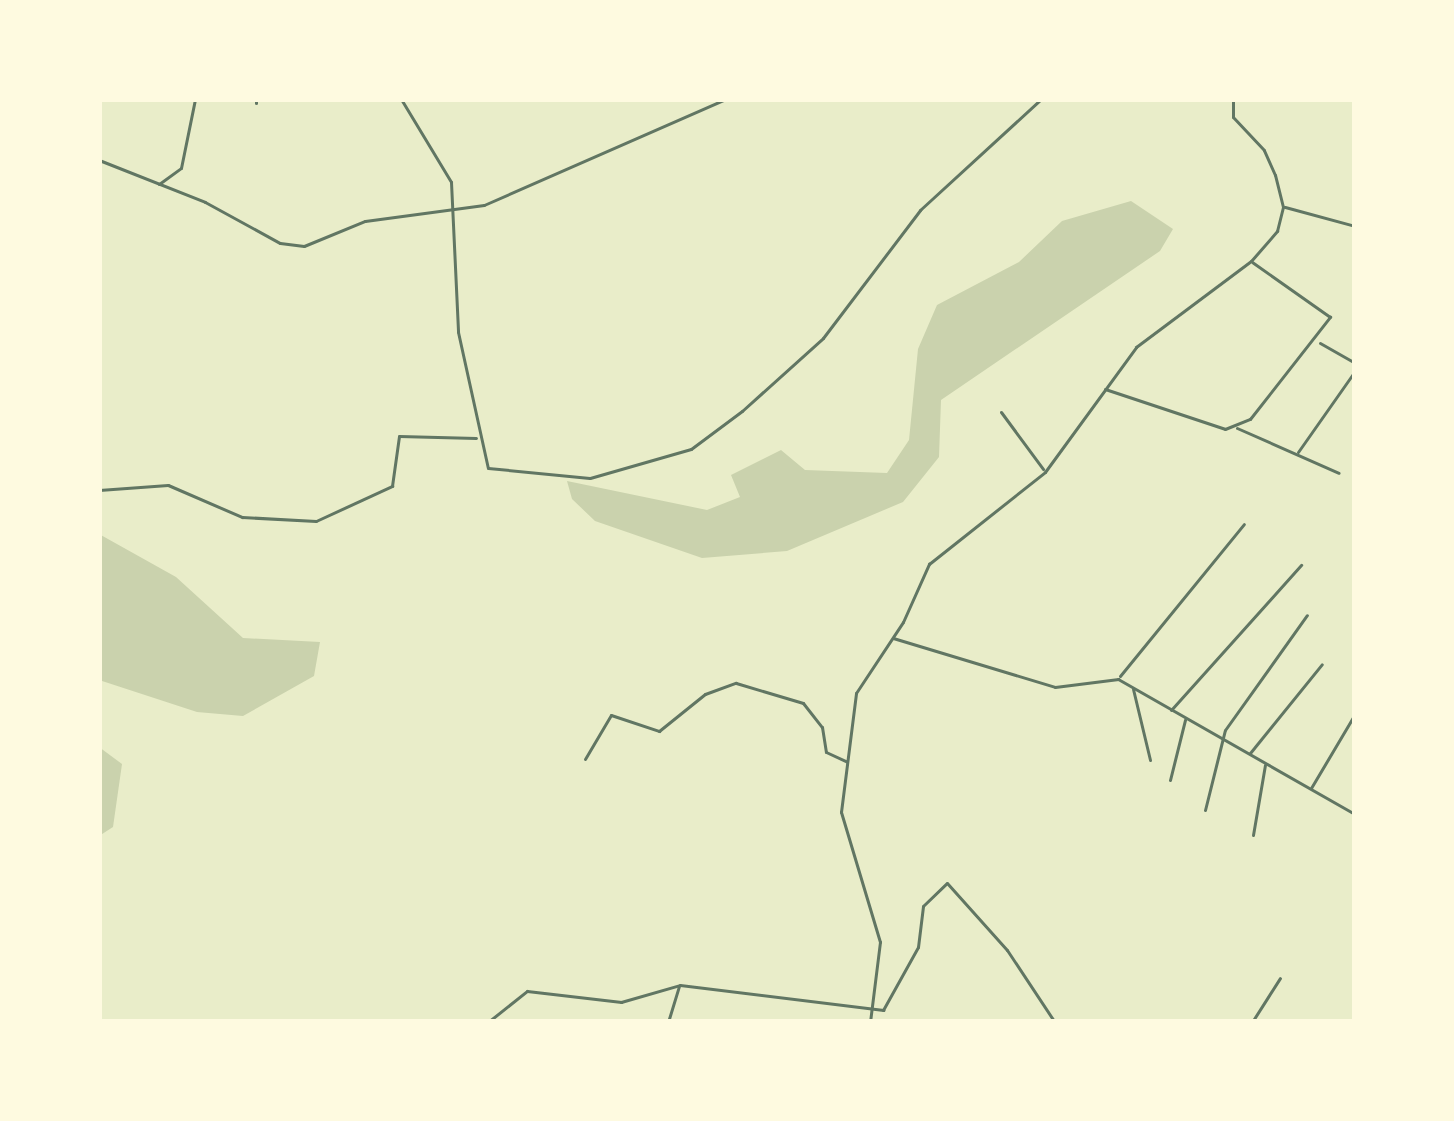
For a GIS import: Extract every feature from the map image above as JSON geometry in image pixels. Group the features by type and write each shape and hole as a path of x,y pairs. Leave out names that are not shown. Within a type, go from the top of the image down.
{"street":[{"path":"157,184 182,168 195,99"},
{"path":"401,99 448,174 457,209 457,319 477,437 491,474 504,476 602,476 692,449 812,350 920,211 1041,99"},
{"path":"99,160 291,246 365,221 457,209 725,99"},
{"path":"870,1022 880,942 842,824 856,693 893,638 929,565 1045,472 1142,341 1251,261 1276,231 1283,207 1264,150 1233,117 1233,99"},
{"path":"1283,207 1324,212 1355,226"},
{"path":"1236,427 1318,341 1328,313 1251,261"},
{"path":"1318,341 1355,363"},
{"path":"1296,454 1355,371"},
{"path":"1104,388 1236,427 1339,473"},
{"path":"1001,412 1045,472"},
{"path":"99,490 168,485 242,517 316,521 392,486 399,436 477,437"},
{"path":"1118,679 1244,524"},
{"path":"1171,710 1301,565"},
{"path":"1204,809 1221,738 1307,615"},
{"path":"893,638 1054,687 1118,679 1355,814"},
{"path":"1249,754 1322,664"},
{"path":"585,759 611,715 659,731 705,694 736,683 803,703 822,727 826,752 847,762"},
{"path":"1133,687 1150,760"},
{"path":"1311,788 1355,714"},
{"path":"1170,780 1186,718"},
{"path":"1253,835 1265,764"},
{"path":"488,1022 526,991 621,1002 680,986 883,1010 902,981 923,906 947,884 1015,960 1054,1021"},
{"path":"1252,1022 1280,978"},
{"path":"668,1022 680,986"}],"green space":[{"path":"1131,201 1173,229 1160,251 941,400 939,457 903,502 787,551 702,558 595,521 572,499 567,481 707,510 740,497 731,475 781,450 805,470 887,473 909,440 918,349 937,305 1019,262 1062,221"},
{"path":"99,534 176,577 243,638 320,642 314,676 243,716 197,712 99,680"},
{"path":"99,747 122,764 113,827 99,836"}]}
